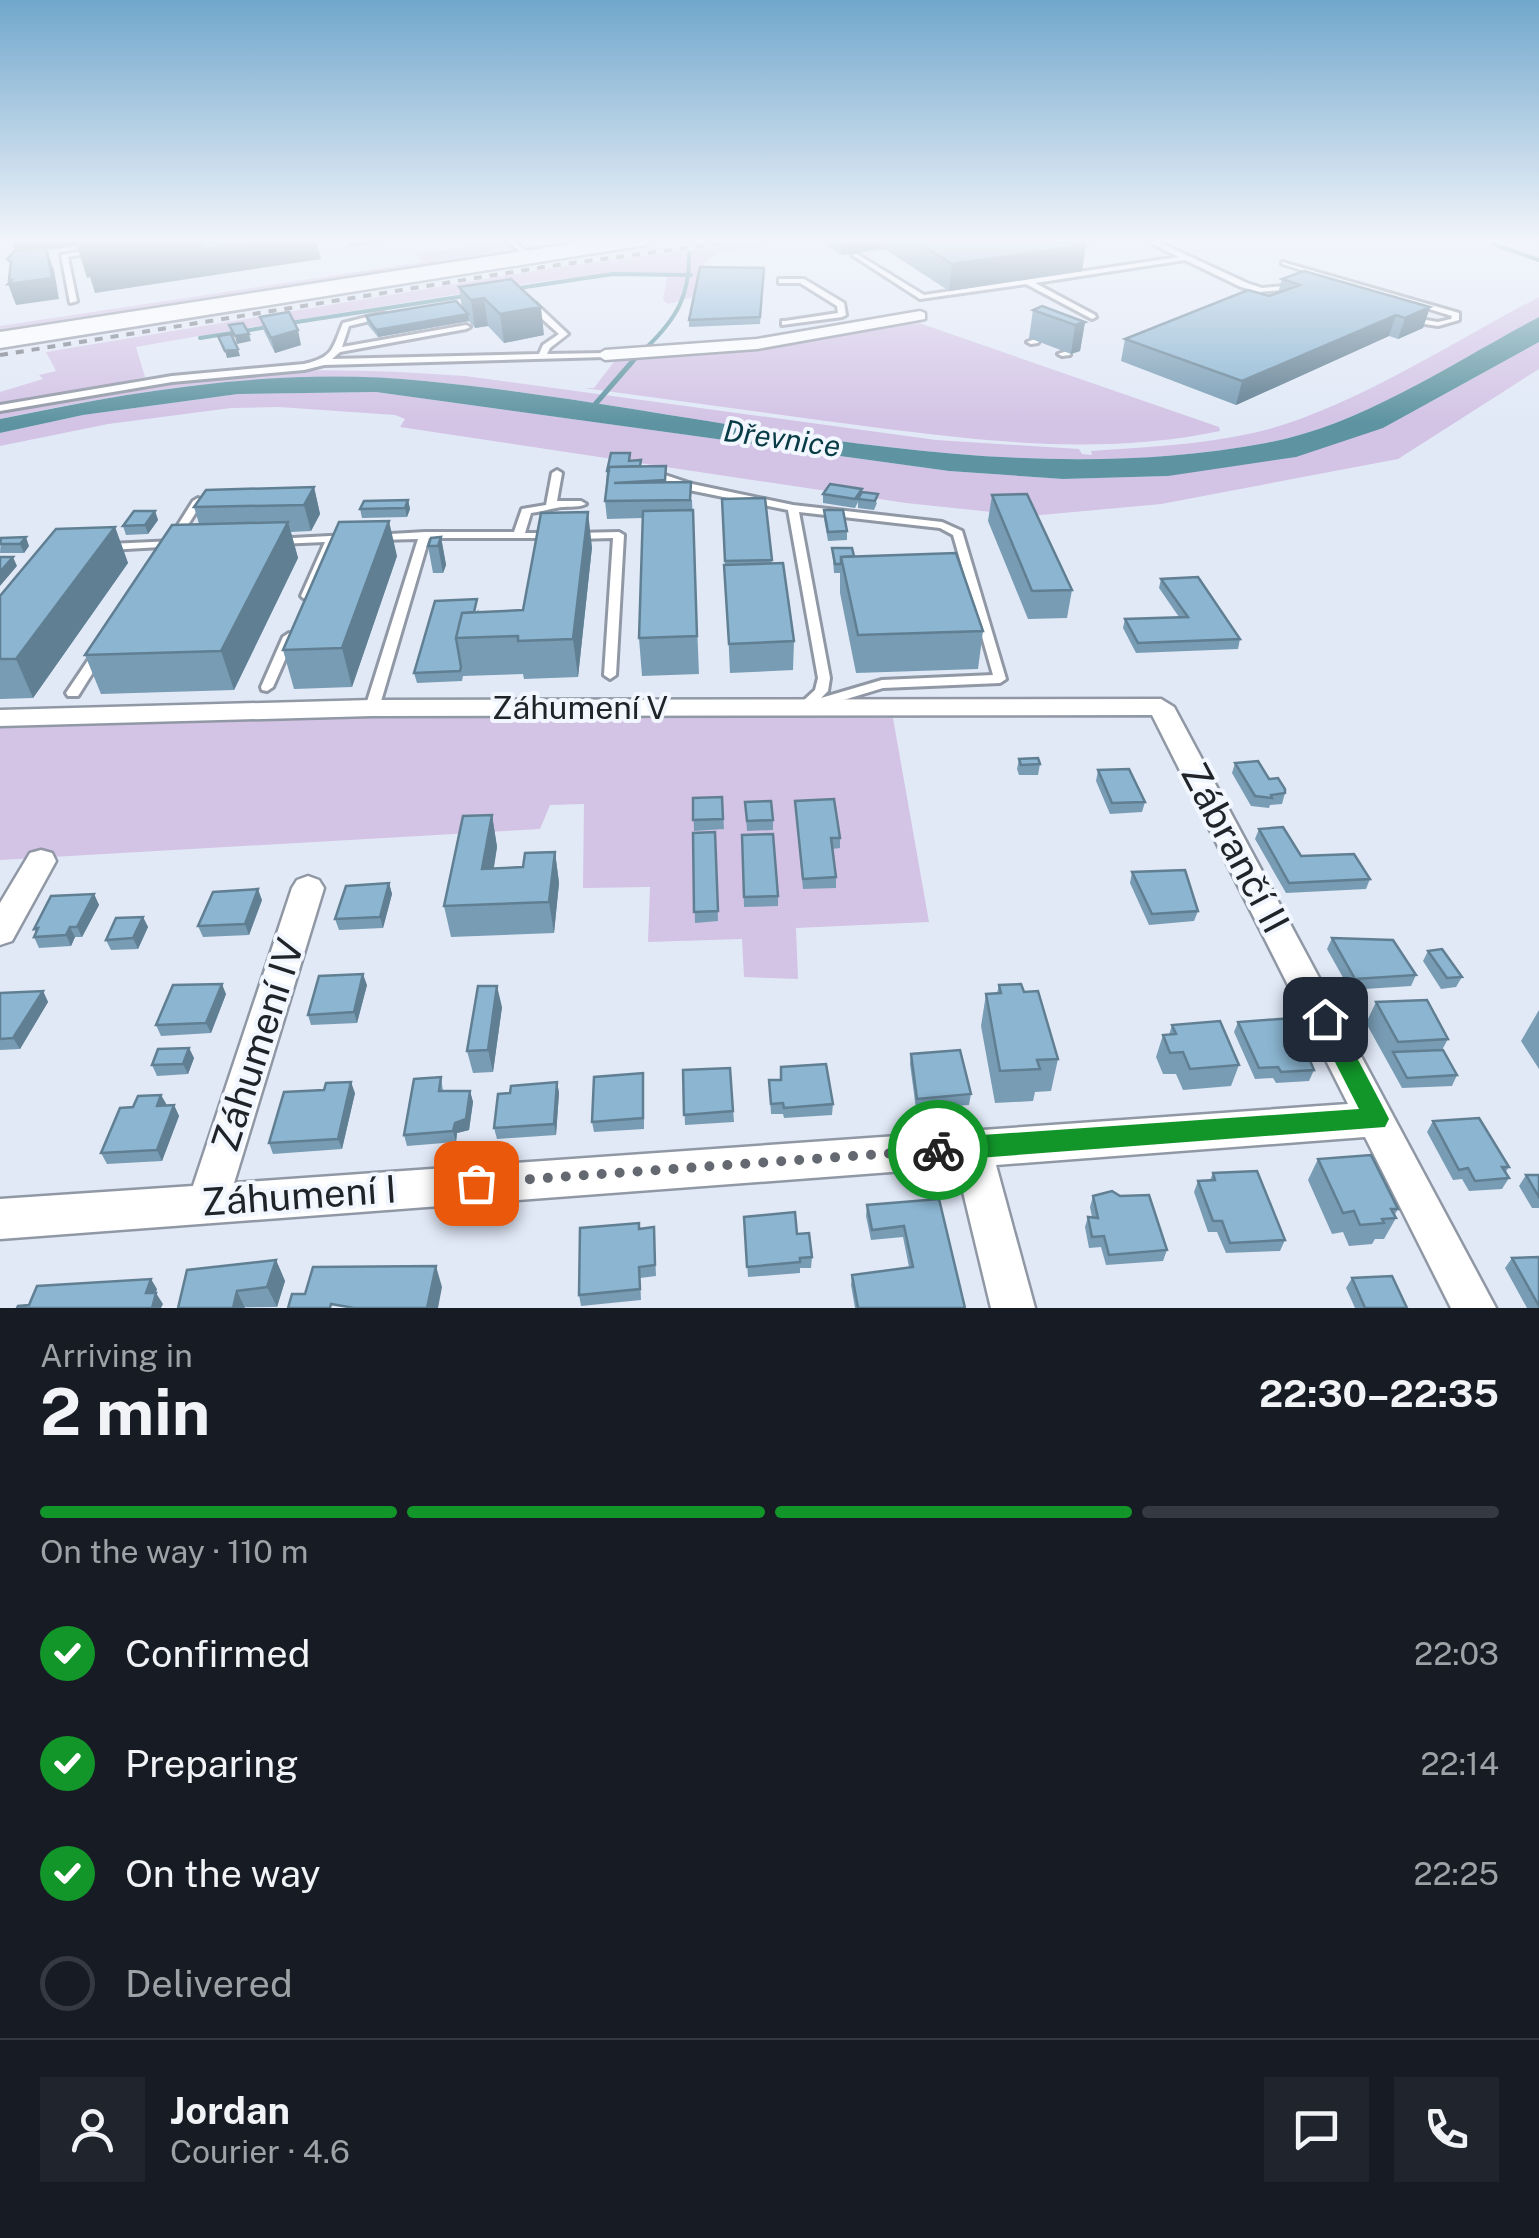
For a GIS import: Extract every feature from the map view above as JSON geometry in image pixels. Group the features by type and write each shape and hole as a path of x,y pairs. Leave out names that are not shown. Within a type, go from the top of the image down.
{"main road":[{"path":"0,340 251,300"}],"street":[{"path":"605,355 707,350 792,330 920,316"},
{"name":"Záhumení V","path":"0,718 372,708 1161,708"},
{"name":"Zábrančí II","path":"1161,708 1474,1308"},
{"path":"0,932 41,862"},
{"name":"Záhumení IV","path":"208,1202 308,888"},
{"name":"Záhumení I","path":"0,1220 1376,1119"},
{"path":"972,1147 1012,1308"}],"lane":[{"path":"527,300 564,334 546,347 542,357"},
{"path":"816,319 817,300"},
{"path":"792,330 816,319 842,315 841,304 834,300"},
{"path":"1061,300 1092,317"},
{"path":"1390,314 1438,324 1455,320 1456,315 1407,300"},
{"path":"324,362 337,350 350,322 398,312"},
{"path":"337,350 466,326"},
{"path":"1051,347 1080,342"},
{"path":"0,408 113,387 304,368 324,362 605,355"},
{"path":"552,504 557,473"},
{"path":"656,475 690,487 793,508 942,525 958,533 1000,678 882,684 804,708"},
{"path":"160,561 198,501"},
{"path":"519,534 526,511 552,504 581,504"},
{"path":"793,508 824,678 821,691 804,708"},
{"path":"372,708 425,535"},
{"path":"260,541 425,535 618,535 610,676"},
{"path":"303,605 332,538"},
{"path":"100,547 188,544"},
{"path":"267,687 296,621"},
{"path":"73,693 106,644"}],"shaded area":[{"path":"172,300 212,300 0,333 0,326"},
{"path":"360,300 420,300 136,347 145,377 0,406 0,392 56,371 46,352"},
{"path":"1539,300 1539,317 1407,391 1337,422 1266,443 1161,456 1055,459 950,453 845,442 530,394 372,377 211,384 0,419 0,410 182,378 288,371 394,372 465,376 936,440 1079,449 1082,454 1092,455 1091,451 1253,433 1325,409"},
{"path":"919,323 1219,427 1220,431 1128,443 988,440 584,388 594,388 616,359 713,353"},
{"path":"1539,342 1539,369 1398,459 1161,504 1030,516 906,503 400,427 405,419 395,415 279,407 231,408 108,424 0,446 0,433 83,415 238,394 376,392 949,471 1063,479 1168,476 1383,428"},
{"path":"309,715 893,718 929,922 796,928 798,979 744,977 742,939 648,942 650,887 583,888 584,804 550,805 540,829 0,860 0,725"}],"water":[{"name":"Dřevnice","path":"1539,317 1539,342 1383,428 1296,457 1168,476 1063,479 949,471 376,392 238,394 83,415 0,433 0,419 158,390 265,379 372,377 530,394 845,442 950,453 1055,459 1161,456 1266,443 1337,422 1407,390"}],"building":[{"path":"486,300 534,300 541,307 500,314"},
{"path":"693,300 761,300 760,317 689,320"},
{"path":"1223,300 1406,300 1430,307 1405,318 1396,315 1242,381 1125,339"},
{"path":"456,301 468,314 376,330 366,316"},
{"path":"1042,306 1085,322 1075,325 1033,310"},
{"path":"289,312 298,330 271,338 260,317"},
{"path":"243,323 249,334 235,336 229,325"},
{"path":"231,334 238,349 225,351 218,336"},
{"path":"611,453 630,453 629,461 641,460 640,466 609,467 607,471"},
{"path":"666,466 665,480 614,483 691,482 690,500 605,501 609,467"},
{"path":"830,484 862,489 855,499 823,494"},
{"path":"314,487 304,505 194,507 206,490"},
{"path":"862,492 878,494 875,501 858,499"},
{"path":"1027,494 1072,590 1032,591 992,495"},
{"path":"765,498 772,560 725,561 722,499"},
{"path":"408,500 405,508 360,509 364,501"},
{"path":"693,510 697,636 639,638 643,511"},
{"path":"824,510 843,510 847,531 828,532"},
{"path":"134,511 155,511 145,525 123,526"},
{"path":"588,512 573,639 456,638 462,613 523,610 541,513"},
{"path":"389,521 342,648 283,650 339,522"},
{"path":"288,522 221,651 85,655 172,525"},
{"path":"115,527 16,659 0,659 0,596 56,529"},
{"path":"26,537 20,544 0,544 1,538"},
{"path":"441,537 438,546 428,546 431,538"},
{"path":"832,548 852,548 854,556 841,557 841,564 835,564"},
{"path":"956,553 983,631 858,635 841,557"},
{"path":"0,557 13,557 0,572"},
{"path":"783,563 794,641 729,644 724,565"},
{"path":"1198,577 1240,639 1138,643 1125,619 1188,617 1161,579"},
{"path":"477,599 474,612 462,613 456,638 460,671 414,673 435,601"},
{"path":"1038,758 1040,764 1021,765 1019,759"},
{"path":"1258,761 1269,779 1278,778 1285,793 1271,795 1272,798 1255,796 1235,763"},
{"path":"1129,769 1145,802 1112,803 1098,770"},
{"path":"722,797 723,819 693,820 693,798"},
{"path":"834,799 840,838 831,838 836,877 803,879 795,801"},
{"path":"771,801 773,820 747,821 745,802"},
{"path":"492,815 482,869 523,867 525,853 555,852 549,902 444,906 463,816"},
{"path":"1283,827 1301,856 1354,854 1370,879 1289,883 1259,829"},
{"path":"715,832 718,911 694,912 693,833"},
{"path":"773,834 778,896 744,897 742,835"},
{"path":"1185,870 1198,911 1152,914 1132,872"},
{"path":"389,883 380,917 335,919 346,886"},
{"path":"258,889 245,924 198,926 213,892"},
{"path":"94,894 77,927 70,927 66,935 34,937 38,928 34,929 51,896"},
{"path":"143,917 133,938 106,940 116,918"},
{"path":"1332,938 1393,940 1416,975 1355,979"},
{"path":"1442,949 1462,977 1447,978 1428,951"},
{"path":"363,974 354,1012 308,1015 319,976"},
{"path":"222,984 206,1023 156,1025 173,985"},
{"path":"1021,984 1024,992 1038,991 1058,1059 1037,1060 1040,1069 1000,1071 986,994 1001,993 999,985"},
{"path":"478,986 497,986 488,1050 467,1051"},
{"path":"43,991 13,1038 0,1039 0,993"},
{"path":"1427,1000 1448,1039 1398,1042 1376,1002"},
{"path":"1292,1018 1314,1070 1281,1072 1278,1067 1259,1068 1238,1022"},
{"path":"1220,1021 1239,1065 1190,1069 1183,1052 1170,1053 1163,1035 1176,1034 1172,1025"},
{"path":"189,1048 183,1064 152,1065 158,1049"},
{"path":"960,1050 971,1094 917,1099 911,1054"},
{"path":"1443,1050 1457,1075 1407,1078 1393,1052"},
{"path":"826,1064 833,1104 784,1108 783,1103 771,1104 769,1080 781,1080 781,1067"},
{"path":"730,1068 733,1111 684,1115 683,1070"},
{"path":"643,1073 643,1118 592,1122 594,1077"},
{"path":"441,1077 439,1091 470,1091 466,1119 455,1123 453,1131 404,1135 414,1079"},
{"path":"351,1082 338,1139 269,1143 284,1092 324,1090 326,1083"},
{"path":"557,1082 554,1124 494,1128 498,1094 510,1093 511,1086"},
{"path":"161,1095 157,1106 174,1105 157,1150 101,1153 120,1108 133,1107 138,1096"},
{"path":"1479,1118 1509,1167 1502,1167 1509,1178 1475,1181 1468,1168 1459,1170 1433,1121"},
{"path":"1371,1155 1398,1209 1391,1209 1396,1218 1360,1225 1354,1211 1343,1213 1318,1159"},
{"path":"1257,1171 1285,1240 1230,1243 1222,1221 1213,1221 1198,1181 1215,1180 1213,1173"},
{"path":"1526,1175 1539,1175 1539,1197"},
{"path":"1112,1191 1120,1196 1149,1195 1167,1250 1109,1255 1104,1236 1092,1237 1088,1217 1098,1218 1093,1196"},
{"path":"939,1199 965,1308 858,1308 852,1275 913,1267 904,1226 872,1230 867,1205"},
{"path":"795,1212 797,1234 809,1233 812,1257 800,1258 800,1262 747,1267 744,1217"},
{"path":"639,1223 639,1229 654,1227 655,1265 639,1267 640,1289 579,1295 580,1228"},
{"path":"1539,1257 1539,1306 1512,1258"},
{"path":"276,1260 267,1287 237,1291 233,1308 178,1308 187,1270"},
{"path":"436,1266 427,1308 354,1308 331,1304 330,1308 288,1308 292,1294 305,1294 313,1267"},
{"path":"1392,1276 1407,1308 1365,1308 1352,1278"},
{"path":"151,1279 146,1293 156,1293 152,1308 17,1308 29,1305 37,1286"}],"waterway":[{"path":"290,323 439,300"},
{"path":"647,347 682,300"},
{"path":"200,338 268,327"},
{"path":"629,366 636,358"},
{"path":"591,409 631,363"}],"railway":[{"path":"0,355 340,300"}],"way so far":[{"path":"476,1183 938,1150"}],"route":[{"path":"938,1150 1376,1119 1325,1019"}]}
